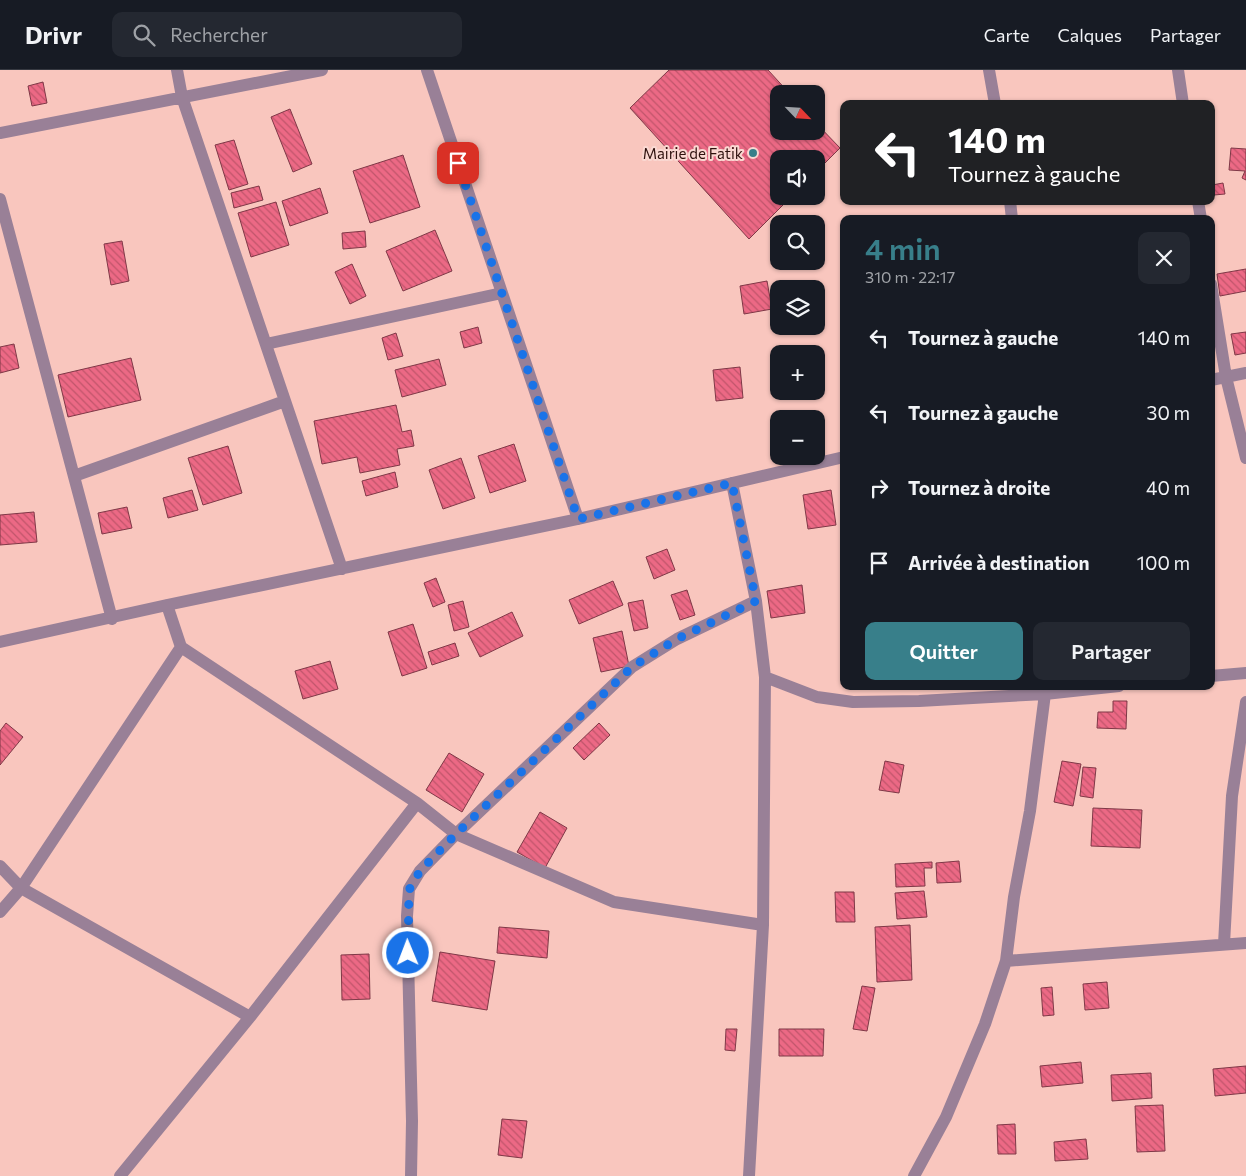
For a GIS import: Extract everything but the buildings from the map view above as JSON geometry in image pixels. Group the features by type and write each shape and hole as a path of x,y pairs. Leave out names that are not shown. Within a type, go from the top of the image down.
{"street":[{"path":"177,70 182,98 342,569"},
{"path":"0,134 322,70"},
{"path":"427,70 578,519"},
{"path":"990,70 994,100"},
{"path":"1178,70 1182,100"},
{"path":"0,199 112,619"},
{"path":"266,344 502,293"},
{"path":"1215,309 1226,377 1246,458"},
{"path":"1215,379 1246,373"},
{"path":"74,476 285,401"},
{"path":"0,642 578,519 840,457"},
{"path":"732,483 756,601 765,677 763,925 749,1176"},
{"path":"411,1176 412,1121 407,916 409,890 420,871 456,834 632,667 677,639 756,601"},
{"path":"167,605 181,647 417,803 456,834 614,902 763,925"},
{"path":"0,912 20,888 181,647"},
{"path":"1215,676 1246,673"},
{"path":"765,677 817,696 853,702 919,701 1046,690 1030,811 1014,897 1006,961 985,1024 946,1116 914,1176"},
{"path":"1224,944 1232,796 1246,702"},
{"path":"120,1176 250,1017 417,803"},
{"path":"0,866 20,888 250,1017"},
{"path":"1006,961 1246,942"}],"place":[{"name":"Mairie de Fatik","path":"753,153"}],"route":[{"path":"408,953 407,916 409,890 420,871 456,834 632,667 677,639 756,601 732,483 578,519 458,163"}]}
